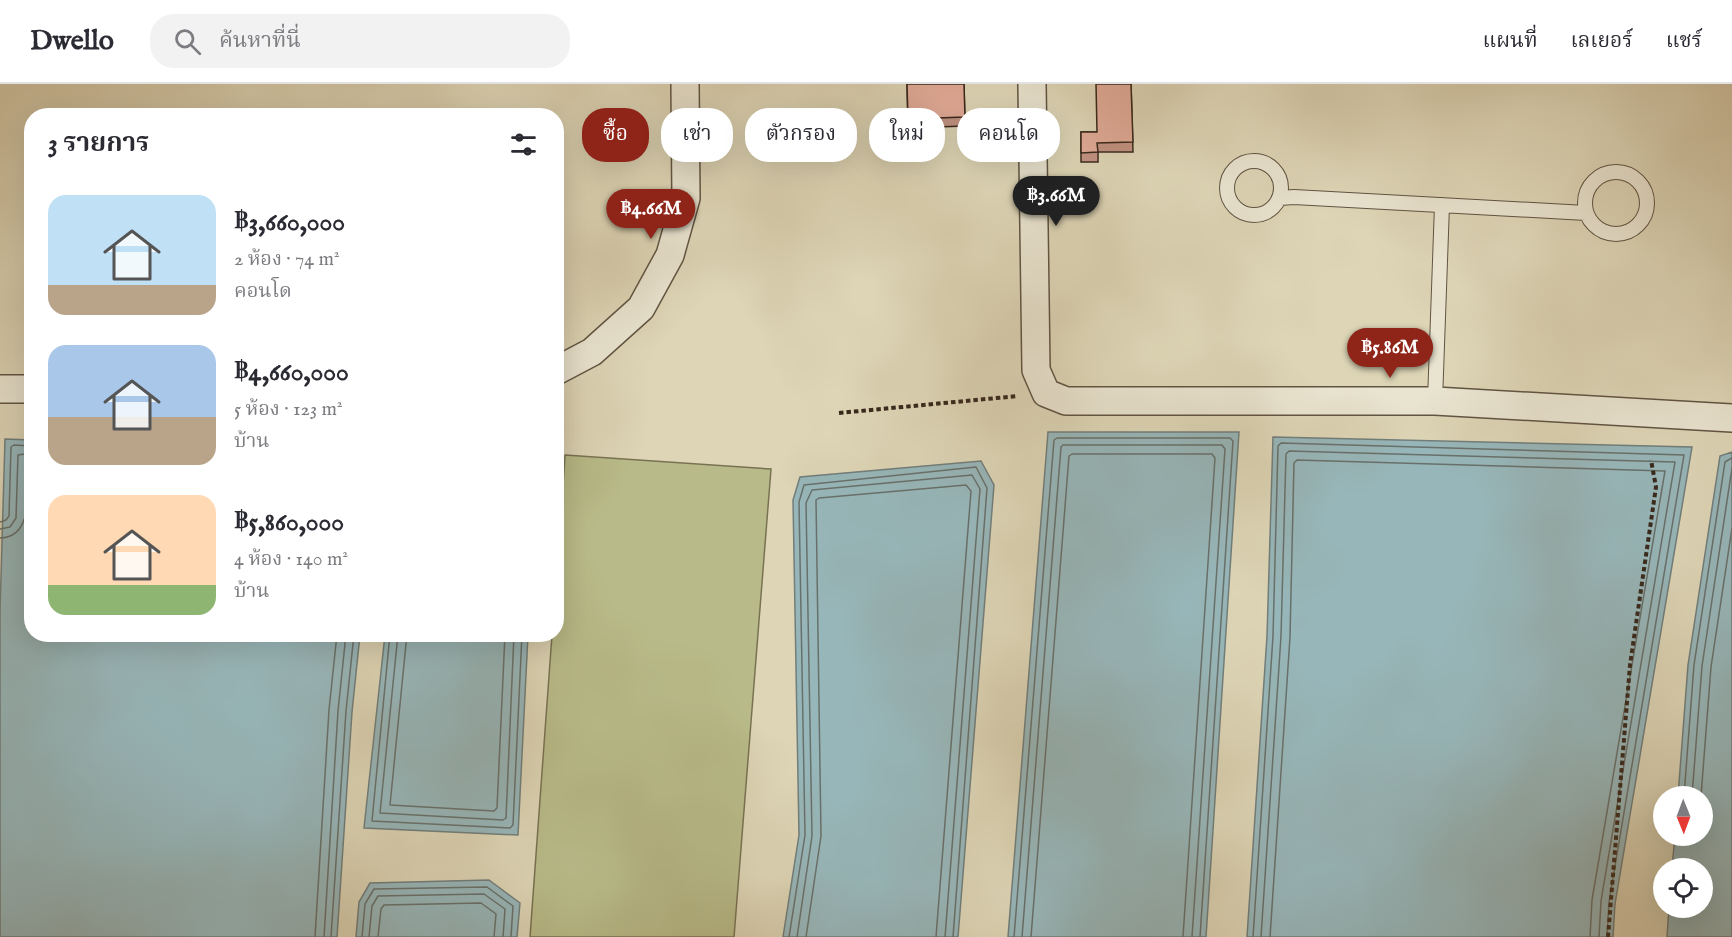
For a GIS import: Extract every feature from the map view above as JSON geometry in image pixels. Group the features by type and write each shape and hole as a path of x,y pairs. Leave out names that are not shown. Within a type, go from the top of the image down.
{"street":[{"path":"564,367 592,352 641,308 670,255 686,198 685,84"},
{"path":"1032,84 1036,370 1046,393 1066,401 1435,401 1732,418"},
{"path":"0,389 24,389"}],"lane":[{"path":"1252,161 1261,162 1269,166 1280,180 1280,198 1275,206 1261,215 1244,213 1236,209 1227,194 1230,176 1243,164 1252,161"},
{"path":"1609,172 1629,175 1638,180 1644,189 1648,209 1644,219 1628,233 1608,234 1599,230 1586,213 1586,193 1599,177 1609,172"},
{"path":"1280,198 1586,213"},
{"path":"1435,401 1442,206"}],"path":[{"path":"839,413 1046,393"},
{"path":"1608,937 1630,665 1656,487 1651,459"}],"green space":[{"path":"565,455 771,469 734,937 530,937 551,642 564,642"}],"water":[{"path":"1048,432 1239,432 1206,937 1008,937"},
{"path":"1273,437 1692,447 1615,904 1613,937 1247,937 1267,636"},
{"path":"5,439 24,440 24,642 359,642 352,712 337,937 0,937 0,612"},
{"path":"1732,452 1732,937 1667,937 1668,918 1713,918 1713,858 1673,858 1674,846 1713,846 1713,786 1679,786 1688,665 1720,456"},
{"path":"981,461 994,485 958,937 783,937 799,835 793,500 800,477"},
{"path":"384,642 528,642 518,835 364,828"},
{"path":"489,880 520,903 517,937 356,937 359,902 370,883"}],"building":[{"path":"907,84 964,84 965,108 957,108 957,117 945,118 945,108 908,108"},
{"path":"1096,84 1131,84 1133,142 1097,143 1098,152 1081,153 1081,132 1097,132"}]}
